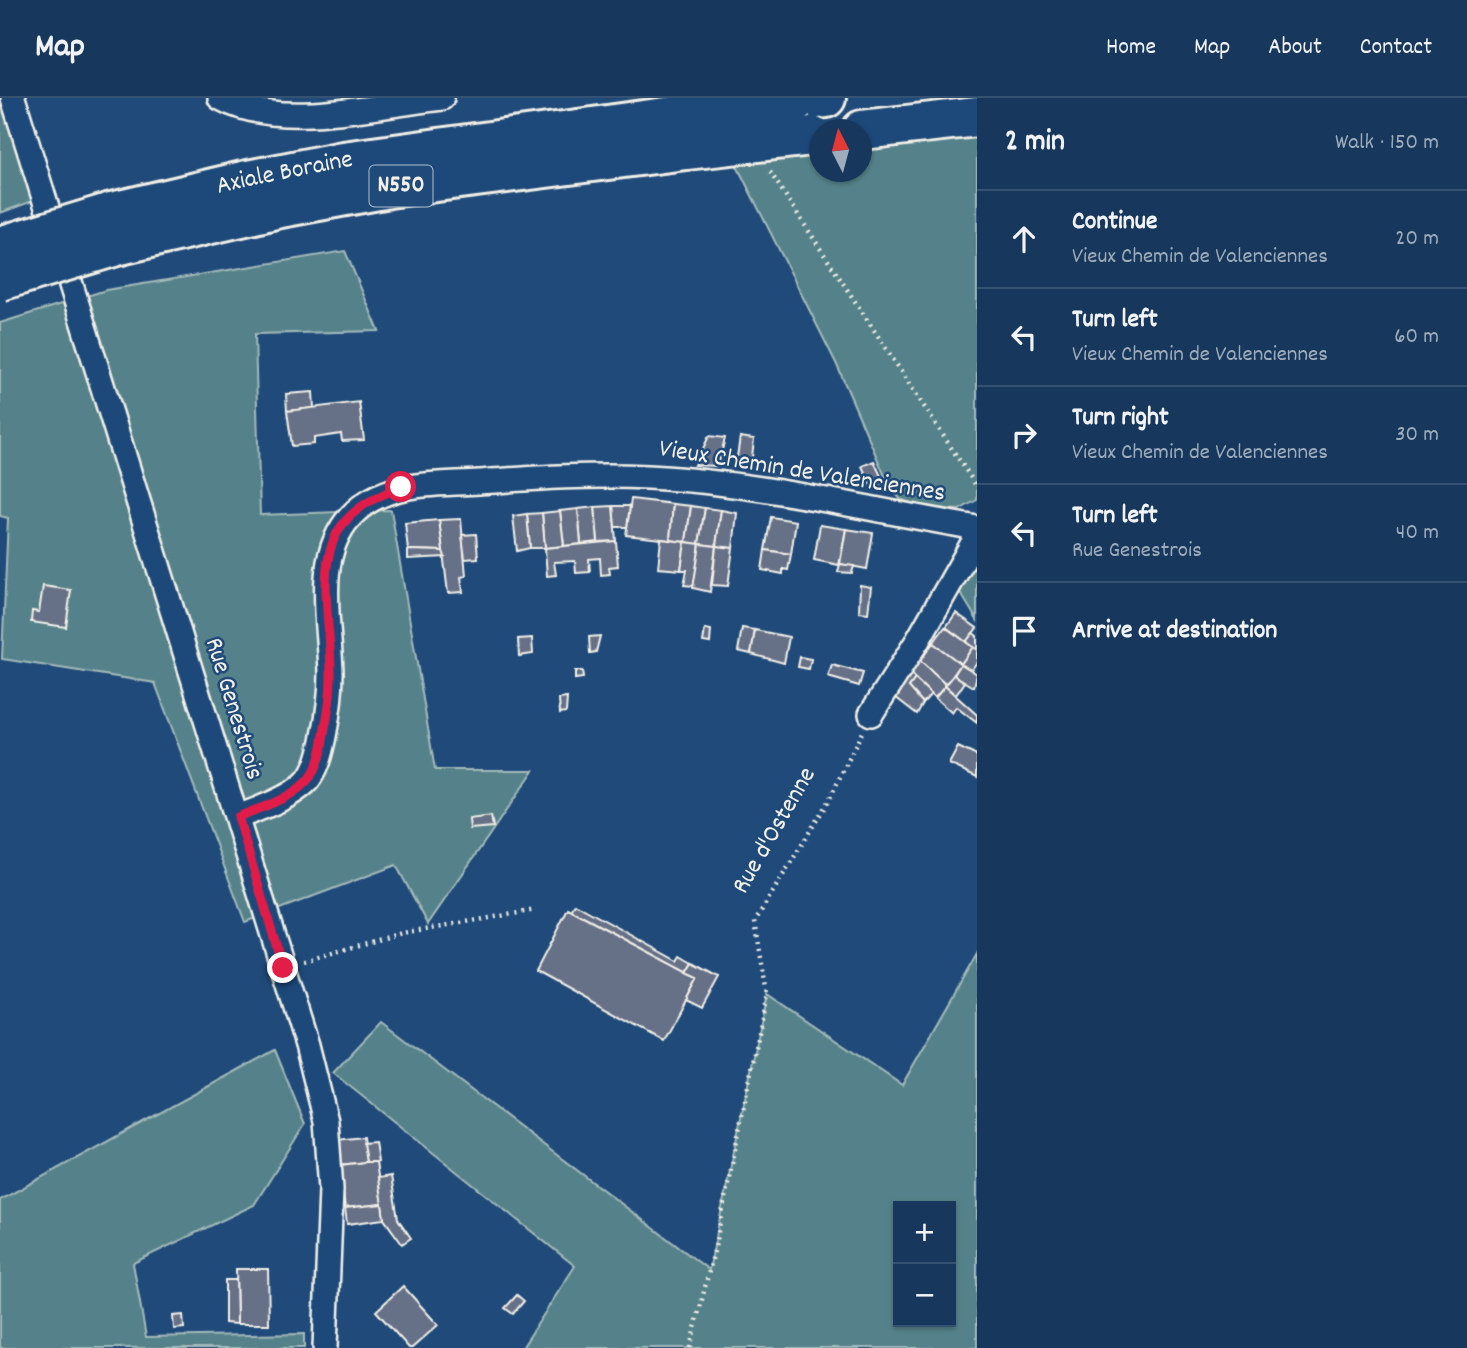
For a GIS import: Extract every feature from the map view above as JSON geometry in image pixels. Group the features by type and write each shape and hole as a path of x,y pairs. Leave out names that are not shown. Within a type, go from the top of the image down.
{"highway":[{"name":"Axiale Boraine","path":"680,133 812,100"},
{"path":"872,129 977,117"},
{"name":"Axiale Boraine","path":"0,281 116,229 243,181 343,161 680,133 809,136"},
{"name":"Axiale Boraine","path":"0,246 116,229"}],"street":[{"name":"Rue Genestrois","path":"13,98 238,817 307,1045 326,1121 331,1189 325,1348"},
{"path":"220,98 261,112 299,114 442,98"},
{"name":"Vieux Chemin de Valenciennes","path":"238,817 272,803 306,783 316,765 327,716 331,676 327,566 333,541 351,516 372,498 401,487 565,476 648,477 712,483 977,528"},
{"path":"871,714 918,640 977,536"}],"path":[{"path":"766,167 977,487"},
{"name":"Rue d'Ostenne","path":"690,1348 715,1247 767,994 755,921 829,800 871,714"},
{"path":"283,968 402,933 536,910"}],"green space":[{"path":"0,98 13,98 44,197 0,213"},
{"path":"977,117 977,500 959,510 922,507 900,499 887,481 836,363 727,146 809,136 809,182 872,182 872,129"},
{"path":"345,251 379,331 255,334 260,515 391,510 435,770 534,770 428,924 396,865 245,922 155,683 2,659 8,518 0,516 0,323 106,290"},
{"path":"977,536 977,620 952,579"},
{"path":"977,954 977,1348 522,1348 575,1266 333,1073 381,1022 709,1270 767,994 902,1085"},
{"path":"275,1050 305,1124 254,1205 133,1263 146,1337 304,1334 304,1348 0,1348 0,1200"}],"building":[{"path":"313,392 314,408 287,411 286,394"},
{"path":"359,402 364,440 342,441 341,434 314,438 314,444 292,446 287,411"},
{"path":"709,436 725,438 718,466 695,465"},
{"path":"740,437 754,439 751,466 736,464"},
{"path":"874,461 885,485 873,490 862,466"},
{"path":"631,499 673,504 670,540 626,535"},
{"path":"673,504 691,506 686,542 670,540"},
{"path":"613,506 630,506 627,527 615,527"},
{"path":"613,506 616,541 598,542 595,507"},
{"path":"691,506 705,508 699,544 686,542"},
{"path":"595,507 598,542 581,544 578,509"},
{"path":"705,508 721,510 716,546 699,544"},
{"path":"578,509 581,544 564,546 560,511"},
{"path":"721,510 737,513 733,548 716,546"},
{"path":"560,511 564,546 545,548 542,513"},
{"path":"542,513 545,548 530,548 527,514"},
{"path":"527,514 530,548 517,551 513,516"},
{"path":"771,517 796,521 791,554 765,550"},
{"path":"461,519 466,576 461,577 463,592 448,593 439,520"},
{"path":"439,520 443,551 408,550 405,523"},
{"path":"820,525 846,529 839,565 814,560"},
{"path":"846,529 873,533 867,569 840,564"},
{"path":"476,534 478,558 465,559 462,535"},
{"path":"661,539 685,542 681,570 658,568"},
{"path":"616,541 618,566 609,567 610,574 601,575 600,558 589,559 590,572 576,573 575,561 554,562 556,575 547,576 545,548"},
{"path":"685,542 700,544 694,586 684,585 687,570 681,570"},
{"path":"700,544 716,546 710,592 693,588"},
{"path":"716,546 733,548 728,586 712,585"},
{"path":"408,550 443,551 445,557 408,559"},
{"path":"765,550 791,554 788,570 783,569 783,574 762,570"},
{"path":"840,564 854,566 852,573 838,572"},
{"path":"860,585 871,587 868,613 859,612"},
{"path":"43,586 71,590 66,627 31,622 32,611 39,612"},
{"path":"956,613 977,628 966,642 946,627"},
{"path":"945,627 973,647 961,664 933,643"},
{"path":"742,628 755,630 751,654 738,651"},
{"path":"705,629 711,630 710,643 703,642"},
{"path":"755,630 789,637 784,663 751,654"},
{"path":"973,633 977,636 977,650 966,642"},
{"path":"600,636 596,652 590,653 589,637"},
{"path":"532,638 533,654 519,656 518,639"},
{"path":"933,643 961,664 946,685 920,661"},
{"path":"973,647 977,650 977,662 971,670 961,664"},
{"path":"800,657 811,659 809,669 798,667"},
{"path":"920,661 946,685 935,698 910,674"},
{"path":"961,664 977,674 974,687 954,675"},
{"path":"832,665 863,673 859,686 828,677"},
{"path":"575,671 582,671 583,678 575,679"},
{"path":"910,674 915,679 909,687 923,703 917,714 895,697"},
{"path":"954,675 965,682 956,695 945,686"},
{"path":"915,679 931,694 923,703 909,687"},
{"path":"945,686 977,715 977,723 956,707 952,713 935,698"},
{"path":"567,698 566,712 560,713 559,699"},
{"path":"958,747 977,756 977,777 949,764"},
{"path":"491,816 493,827 470,829 469,819"},
{"path":"575,904 678,961 681,956 693,963 687,973 571,911"},
{"path":"568,909 698,978 664,1041 536,971"},
{"path":"693,963 719,977 702,1008 686,1000 698,978 687,973"},
{"path":"363,1137 366,1162 340,1165 337,1140"},
{"path":"375,1142 378,1162 366,1162 363,1143"},
{"path":"376,1162 382,1204 345,1208 340,1165"},
{"path":"391,1176 398,1219 411,1238 402,1244 384,1219 378,1178"},
{"path":"382,1204 384,1219 347,1224 345,1208"},
{"path":"236,1269 268,1269 269,1324 237,1324"},
{"path":"225,1280 236,1280 237,1324 225,1323"},
{"path":"403,1286 438,1325 412,1348 409,1348 376,1311"},
{"path":"517,1295 524,1301 513,1314 505,1308"},
{"path":"183,1315 184,1328 174,1329 173,1316"}],"route":[{"path":"283,968 238,817 272,803 306,783 316,765 322,748 331,676 327,566 333,541 351,516 372,498 401,487"}]}
